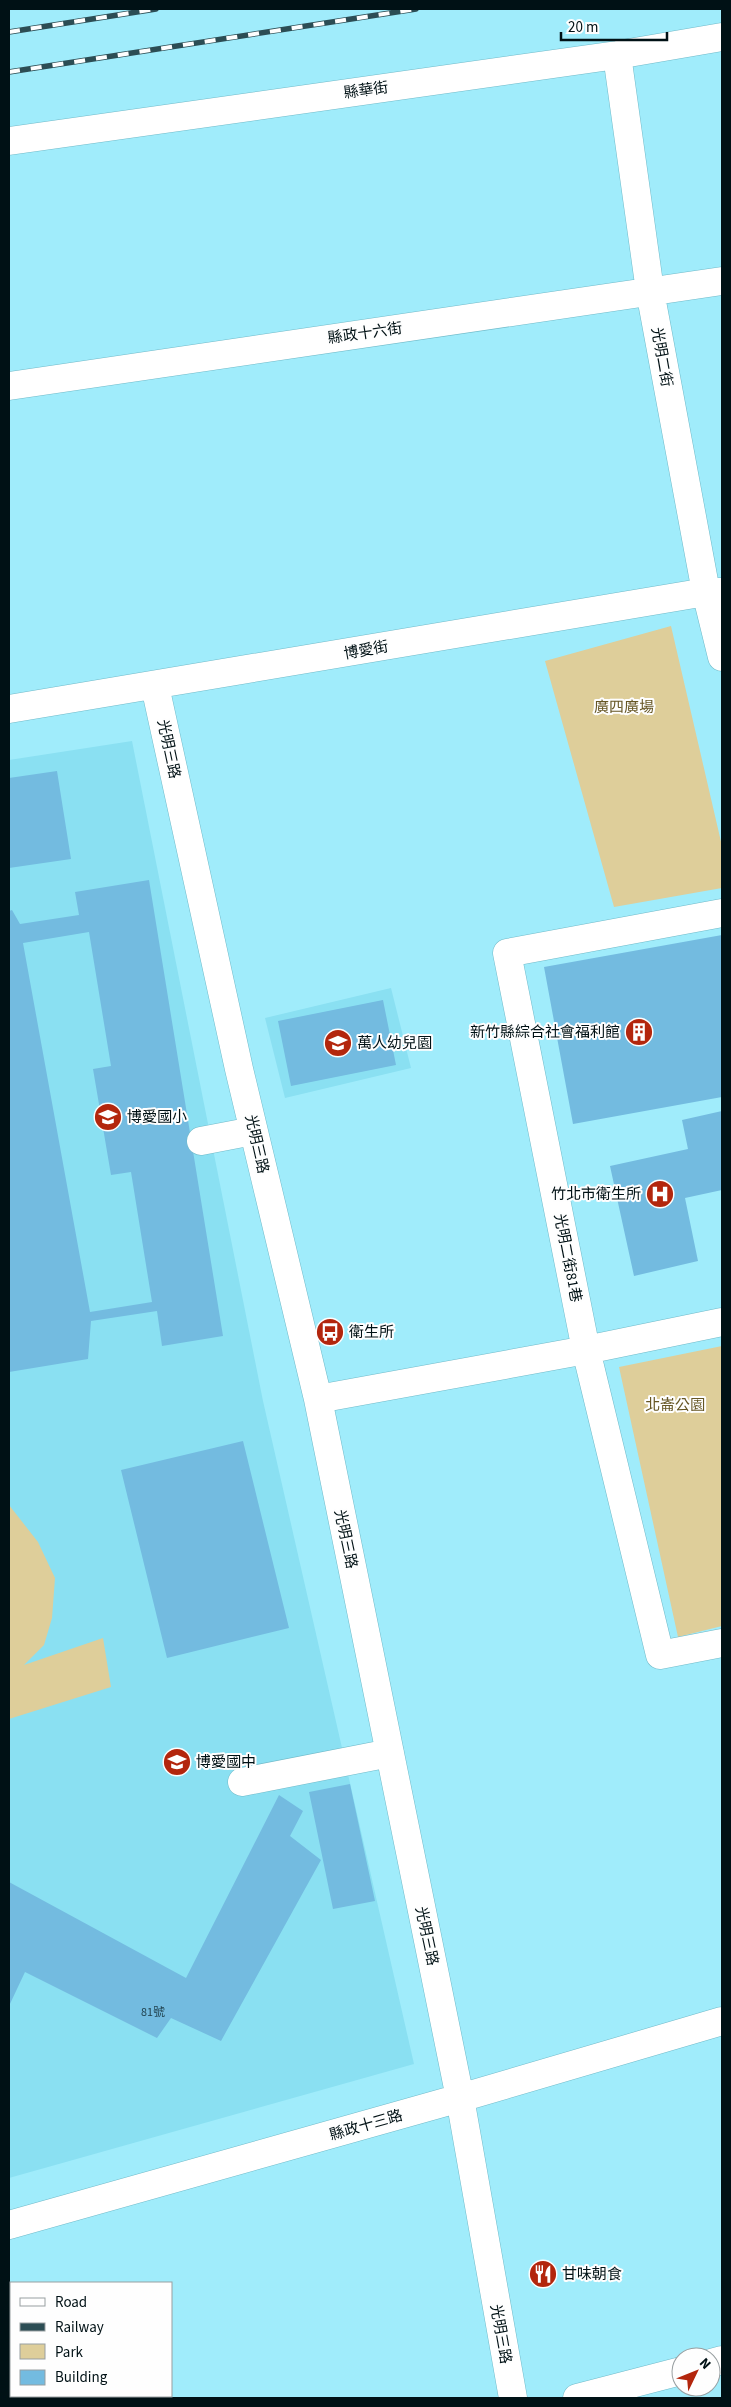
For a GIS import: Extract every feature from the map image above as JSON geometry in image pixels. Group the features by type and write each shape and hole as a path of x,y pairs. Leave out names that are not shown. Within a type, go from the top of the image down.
{"street":[{"name":"縣華街","path":"9,141 617,54 722,37"},
{"name":"光明二街","path":"617,54 650,291 714,592 722,657"},
{"name":"縣政十六街","path":"9,386 722,281"},
{"name":"博愛街","path":"9,709 714,592"},
{"name":"光明三路","path":"155,686 253,1130 318,1399 460,2098 513,2398"},
{"name":"光明二街81巷","path":"722,913 507,953 586,1350 660,1655 722,1643"},
{"path":"201,1141 253,1130"},
{"path":"318,1399 586,1350 722,1322"},
{"path":"242,1782 390,1753"},
{"name":"縣政十三路","path":"9,2226 460,2098 722,2021"},
{"path":"577,2398 671,2374"}],"shaded area":[{"name":"博愛國中","path":"132,741 263,1401 414,2064 9,2178 9,760"},
{"name":"萬人幼兒園","path":"391,988 411,1068 285,1098 265,1018"}],"green space":[{"name":"廣四廣場","path":"671,626 722,846 722,888 614,907 545,661"},
{"name":"北崙公園","path":"722,1346 722,1626 678,1637 619,1367"},
{"path":"9,1505 38,1542 55,1578 52,1618 44,1645 24,1665 103,1638 111,1687 9,1719"}],"building":[{"path":"57,771 71,859 9,868 9,778"},
{"path":"149,880 223,1336 162,1346 157,1311 91,1321 88,1359 9,1372 9,911 12,910 20,924 79,915 75,892","holes":["89,932 111,1066 93,1069 111,1175 131,1172 152,1302 90,1312 23,943"]},
{"name":"新竹縣綜合社會福利館","path":"722,935 722,1097 573,1124 544,967"},
{"name":"萬人幼兒園","path":"383,1000 396,1065 291,1086 278,1021"},
{"name":"竹北市衛生所","path":"722,1111 722,1190 685,1198 698,1261 634,1276 610,1166 688,1149 682,1120"},
{"path":"243,1441 289,1628 167,1658 121,1470"},
{"path":"350,1784 375,1901 333,1909 309,1792"},
{"path":"279,1795 303,1811 290,1836 321,1860 221,2041 171,2018 157,2038 25,1972 9,2006 9,1882 186,1978"}],"railway":[{"path":"9,32 156,9"},
{"path":"9,72 416,9"}],"place":[{"name":"新竹縣綜合社會福利館","path":"639,1032"},
{"name":"萬人幼兒園","path":"338,1043"},
{"name":"博愛國小","path":"108,1117"},
{"name":"竹北市衛生所","path":"660,1194"},
{"name":"衛生所","path":"330,1332"},
{"name":"博愛國中","path":"177,1762"},
{"name":"甘味朝食","path":"543,2274"}]}
